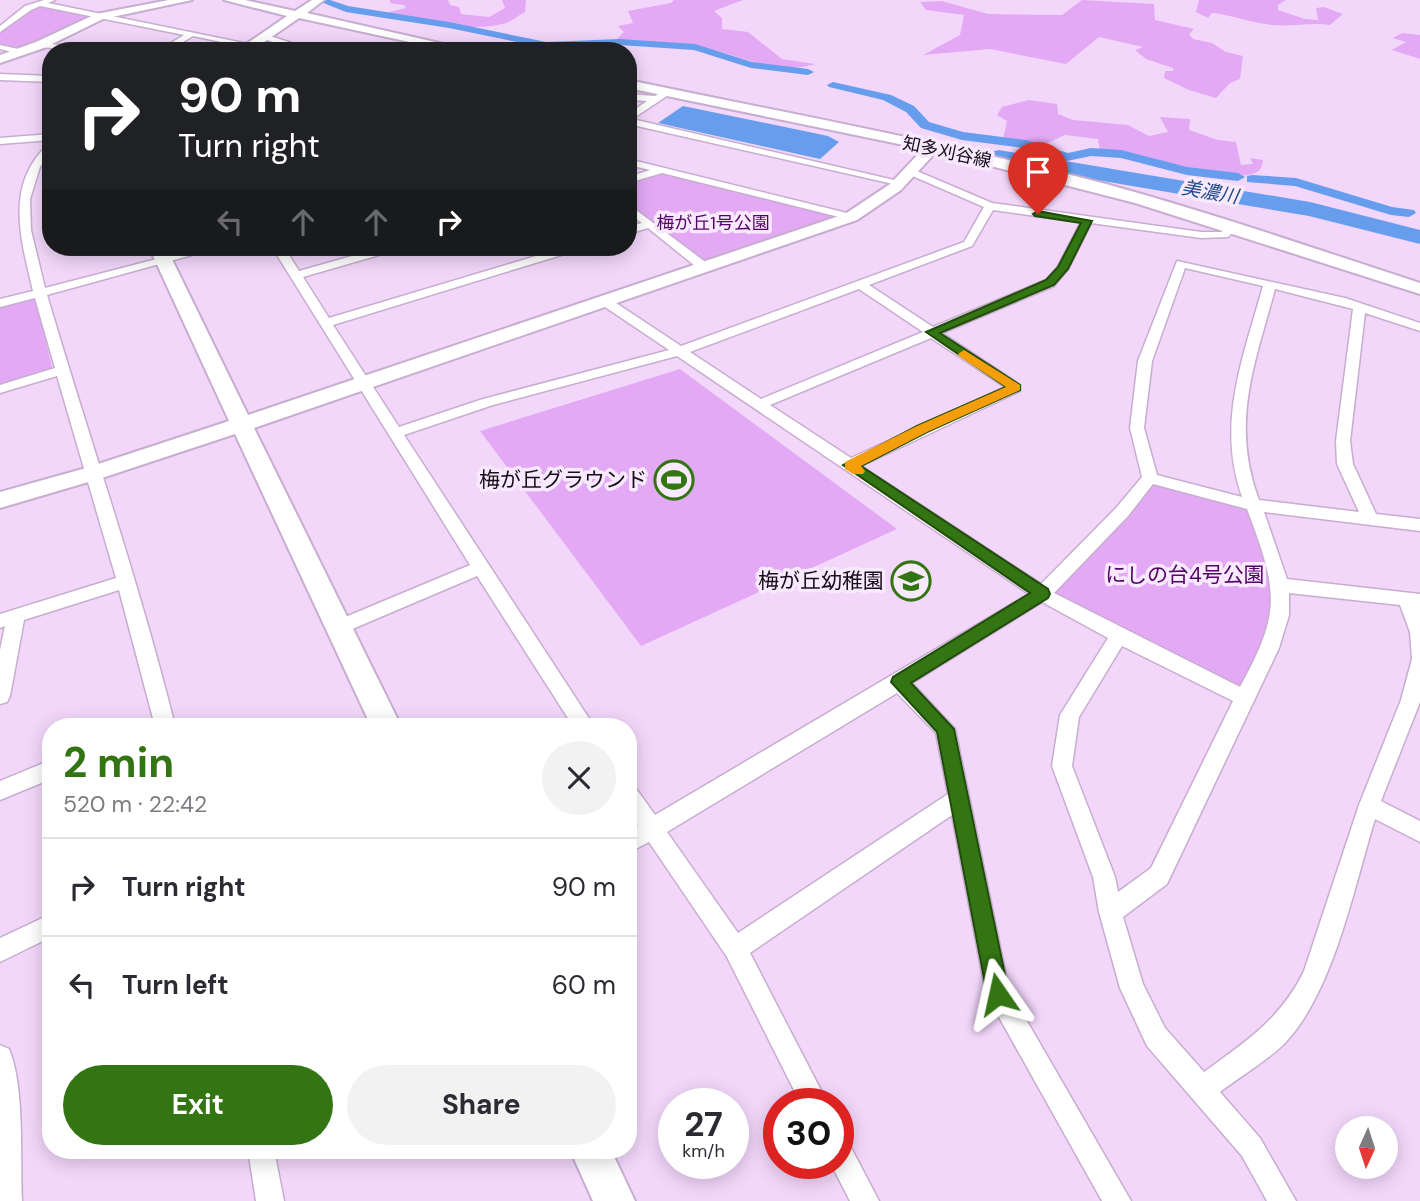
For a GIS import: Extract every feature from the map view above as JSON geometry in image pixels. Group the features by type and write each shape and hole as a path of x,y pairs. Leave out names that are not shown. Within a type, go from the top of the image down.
{"street":[{"path":"0,30 28,8 51,0"},
{"path":"46,42 100,16 187,0"},
{"path":"229,0 249,1 298,15 427,42"},
{"path":"254,42 319,0"},
{"path":"38,4 222,42"},
{"path":"177,42 191,34"},
{"path":"264,36 275,37 283,42"},
{"path":"0,59 40,45"},
{"path":"0,47 20,52"},
{"path":"0,77 42,79"},
{"name":"知多刈谷線","path":"637,87 661,96 932,148 1098,188 1232,227 1420,289"},
{"path":"637,97 661,96"},
{"path":"637,113 661,96"},
{"path":"637,121 907,178 944,188 990,206 1213,236 1224,235 1232,227"},
{"path":"0,141 42,138"},
{"path":"0,500 94,473 243,424 851,217 878,202 907,178 932,148"},
{"path":"42,157 35,167 25,199 25,230 40,293 124,582 158,718"},
{"path":"637,164 851,217"},
{"path":"637,177 662,170"},
{"path":"395,433 488,402 681,351 968,244 990,206"},
{"path":"637,214 704,267"},
{"path":"759,404 1050,283 1062,269 1087,221"},
{"path":"637,228 650,224"},
{"path":"0,303 40,293 152,256"},
{"path":"162,256 382,718"},
{"path":"284,256 480,568 579,718"},
{"path":"296,275 364,256"},
{"path":"326,323 547,256"},
{"path":"1150,478 1137,428 1145,360 1181,262 1360,306 1420,327"},
{"path":"850,465 1015,387 860,284"},
{"path":"1110,912 1159,876 1270,647 1280,614 1280,584 1240,468 1237,422 1270,284"},
{"path":"607,302 1042,594 1244,698"},
{"path":"1360,306 1343,442 1345,464 1371,520"},
{"path":"0,389 63,370"},
{"path":"1150,478 1252,505 1420,525"},
{"path":"637,837 1042,594 1122,512 1150,478"},
{"path":"337,628 480,568"},
{"path":"0,696 8,618 124,582"},
{"path":"1200,1091 1275,1035 1303,1000 1315,974 1369,805 1411,700 1420,659 1419,632 1413,601 1280,584"},
{"path":"1119,636 1070,715 1062,766 1104,877 1110,912 1132,988 1156,1037 1251,1147 1282,1201"},
{"path":"899,682 945,729 998,994 1117,1201"},
{"path":"0,791 42,773"},
{"path":"735,949 959,798"},
{"path":"1369,805 1420,832"},
{"path":"637,806 735,949 807,1088"},
{"path":"0,950 42,929"},
{"path":"0,1058 8,1201"},
{"path":"263,1159 271,1201"},
{"path":"594,1159 614,1201"},
{"path":"854,1179 865,1201"}],"green space":[{"path":"390,0 448,0 450,5 459,7 461,14 489,17 505,8 502,0 526,0 525,12 511,21 477,27 381,14 406,8 404,5 390,3"},
{"path":"674,0 743,0 714,11 722,18 722,29 748,32 782,59 815,64 784,68 711,49 614,42 624,32 618,26 633,23 628,11 671,3"},
{"path":"1082,0 1154,4 1155,20 1194,29 1189,34 1193,39 1212,43 1226,52 1243,56 1240,79 1230,83 1216,98 1189,90 1164,78 1165,71 1173,71 1173,68 1146,59 1135,50 1143,47 1099,37 1066,64 990,49 923,55 960,35 964,15 926,10 920,2 942,1 988,14 1062,15"},
{"path":"1199,0 1286,0 1278,5 1278,10 1305,19 1318,20 1316,8 1324,7 1343,14 1330,25 1273,25 1212,13 1208,18 1196,12"},
{"path":"41,6 92,16 32,45 17,49 0,46 0,33 33,7"},
{"path":"1402,33 1420,35 1420,59 1392,50 1406,42 1393,38"},
{"path":"1029,100 1057,104 1058,114 1073,120 1128,125 1149,136 1168,132 1160,117 1190,119 1189,130 1218,140 1236,142 1241,165 1253,164 1250,158 1263,160 1262,164 1260,170 1255,173 1242,176 1225,175 1100,151 1098,139 1065,135 1043,145 1003,139 1007,121 997,115 1002,107"},
{"name":"梅が丘1号公園","path":"662,170 851,217 704,267 637,215 637,177"},
{"path":"28,299 36,300 52,367 47,372 0,386 0,306"},
{"name":"梅が丘グラウンド","path":"680,369 897,529 641,646 480,431"},
{"name":"にしの台4号公園","path":"1150,478 1252,505 1280,614 1244,698 1042,594"}],"water":[{"path":"683,106 828,136 839,142 820,159 658,123"}],"waterway":[{"path":"321,0 346,9 449,25 531,42"},
{"path":"637,43 695,47 751,65 808,72"},
{"path":"833,85 887,97 910,109 925,125 962,136 1026,144 1067,157 1091,152 1121,154 1187,171 1238,177"},
{"name":"美濃川","path":"999,157 1310,209 1420,237"},
{"path":"1252,179 1296,182 1391,211 1409,213"}],"slow traffic":[{"path":"858,471 850,465 1015,387 964,354"}],"place":[{"name":"梅が丘グラウンド","path":"674,480"},
{"name":"梅が丘幼稚園","path":"911,581"}],"route":[{"path":"998,994 945,729 899,682 1042,594 850,465 1015,387 932,332 1050,283 1062,269 1087,221 1038,214"}]}
